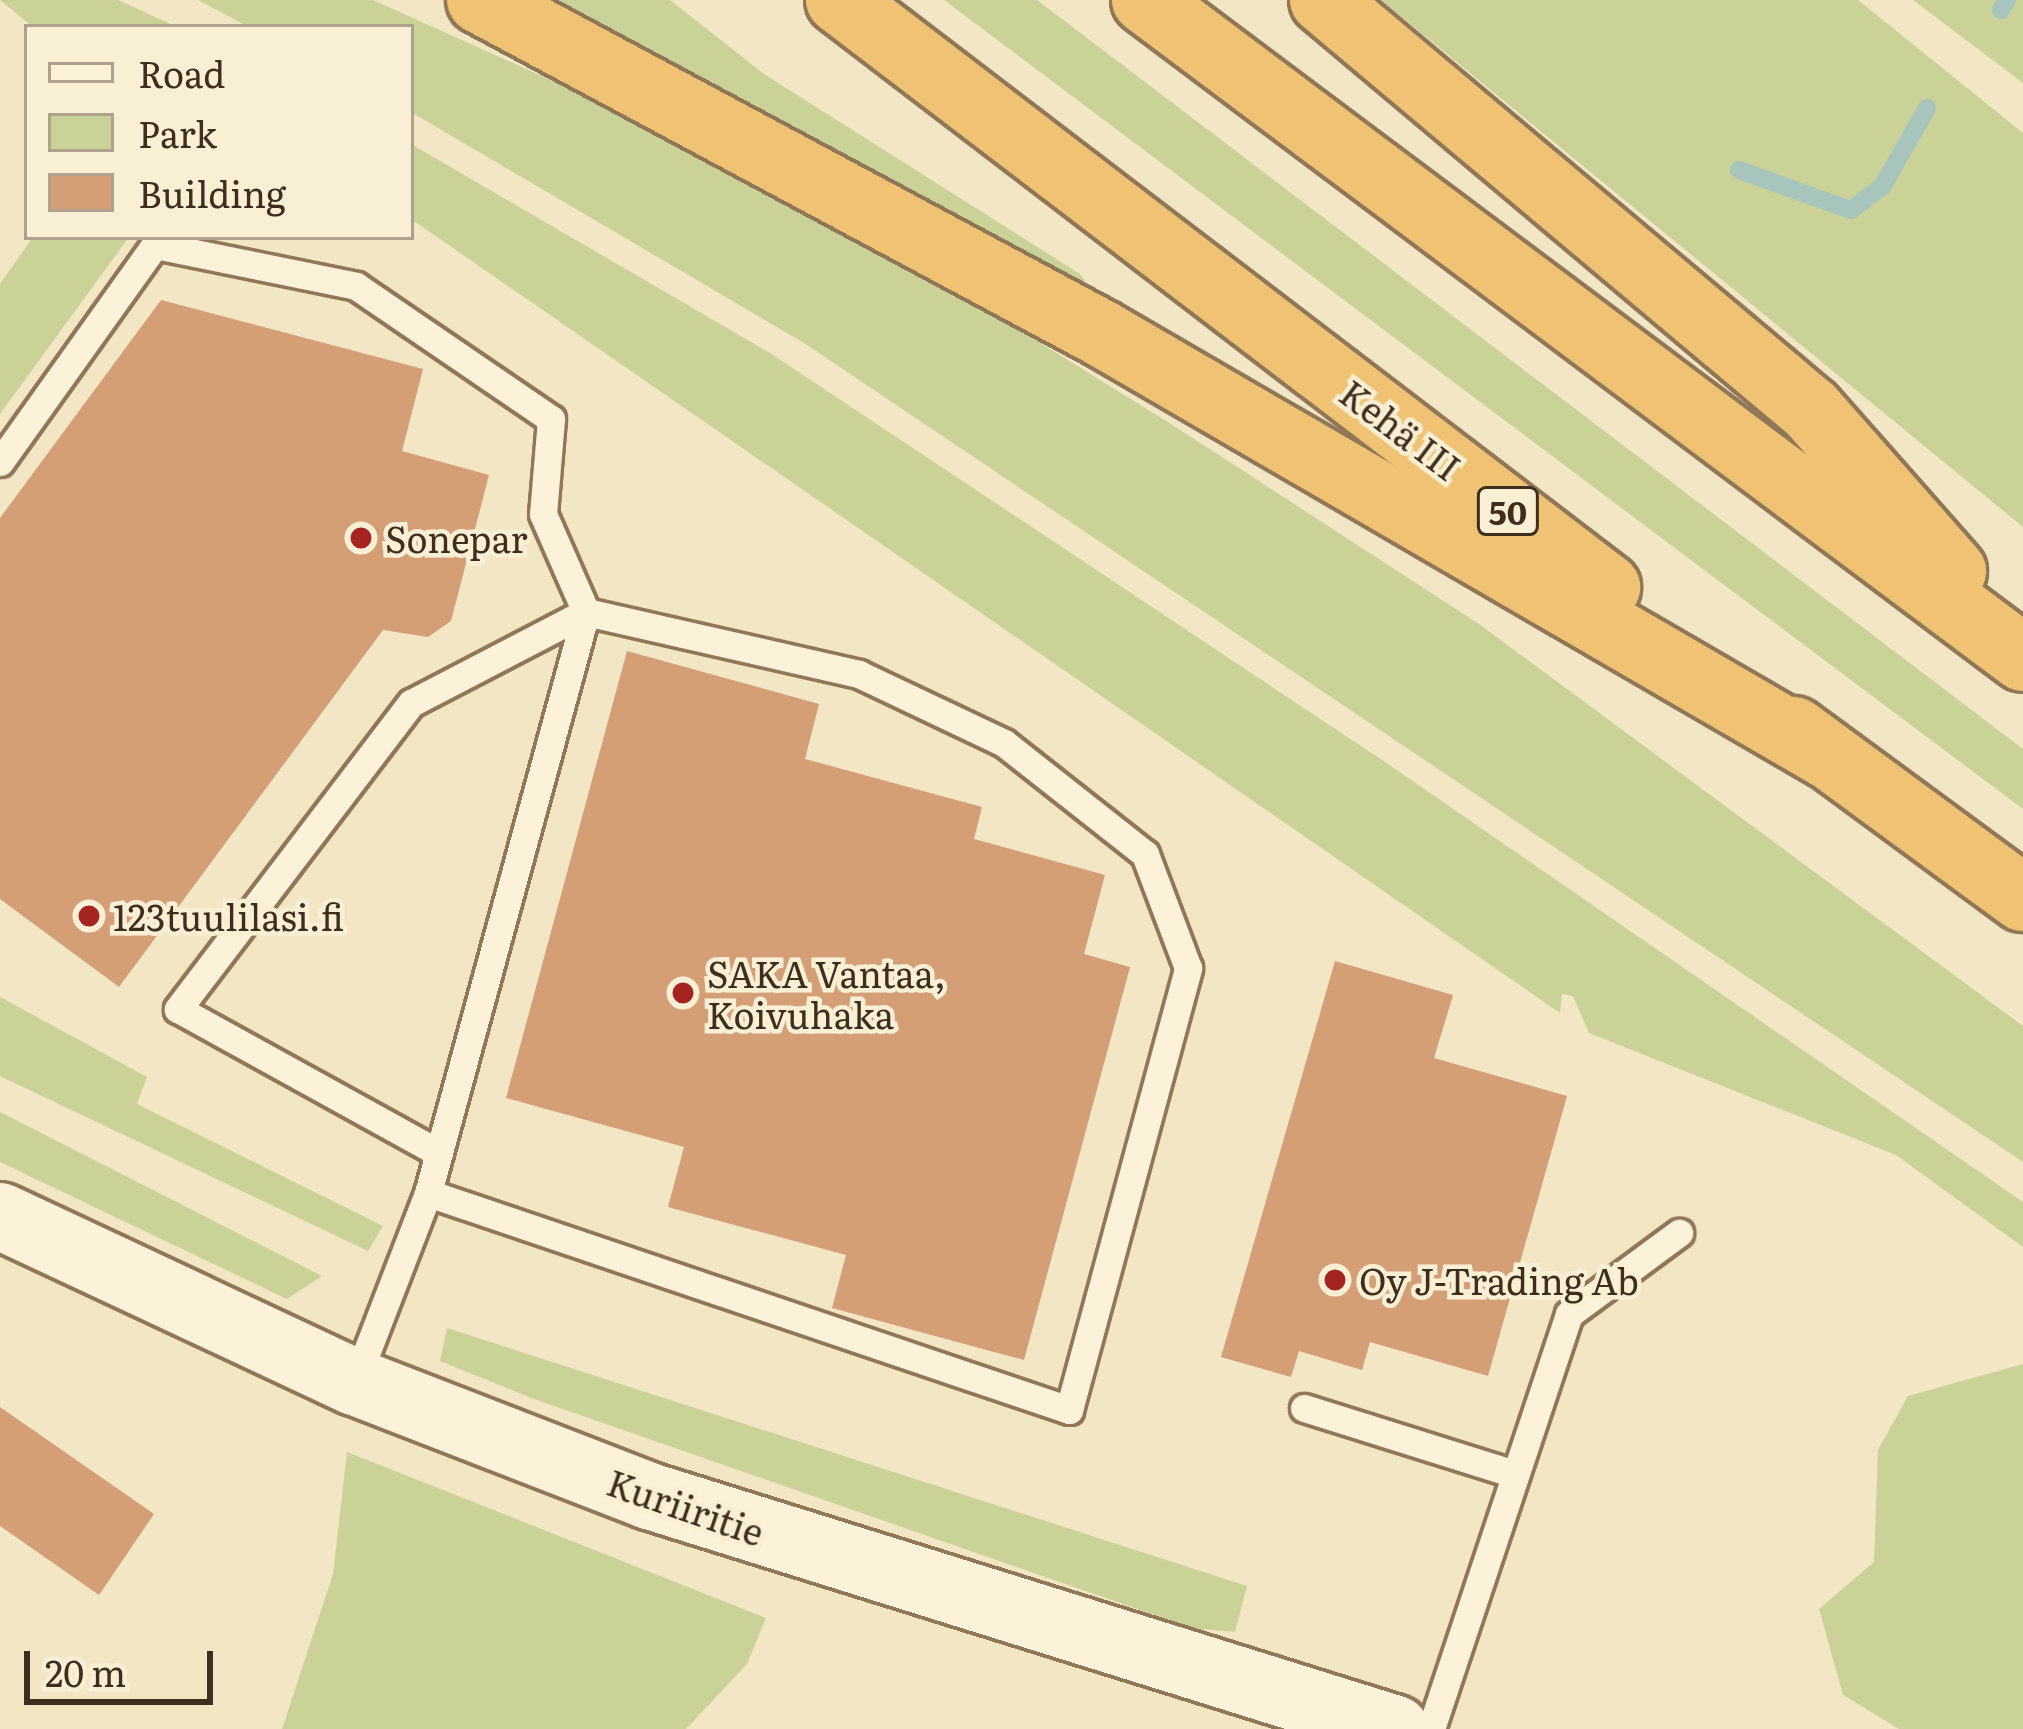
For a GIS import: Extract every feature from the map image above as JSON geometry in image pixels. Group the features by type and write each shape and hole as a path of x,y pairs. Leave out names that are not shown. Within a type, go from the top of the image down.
{"highway":[{"path":"480,0 1101,332 1827,755"},
{"name":"Kehä III","path":"839,0 1827,755 2023,898"},
{"path":"1145,0 2023,655"},
{"path":"1323,0 1811,410 2023,655"}],"street":[{"name":"Kuriiritie","path":"0,1216 356,1382 649,1496 1396,1729"}],"lane":[{"path":"0,462 155,245 356,286 551,419 543,514 586,611 428,1192 356,1382"},
{"path":"428,1192 1069,1411 1188,968 1145,854 1004,743 859,674 586,611 412,704 178,1010 439,1153"},
{"path":"1431,1729 1569,1314 1678,1233"},
{"path":"1304,1408 1515,1474"}],"green space":[{"path":"0,0 118,0 170,24 29,24"},
{"path":"198,0 373,0 655,127 897,254 1171,424 1479,624 2023,1026 2023,1162 804,343 414,114 414,24 243,24"},
{"path":"543,0 670,0 764,74 1080,274 1101,303"},
{"path":"944,0 1037,0 2023,749 2023,809"},
{"path":"1381,0 1858,0 2023,133 2023,527"},
{"path":"1913,0 2023,0 2023,83"},
{"path":"414,146 770,353 1388,764 2023,1202 2023,1247 1896,1155 1589,1033 1573,996 1562,994 1560,1013 414,221"},
{"path":"31,240 127,240 0,414 0,284"},
{"path":"0,997 147,1077 137,1104 383,1226 368,1251 0,1076"},
{"path":"0,1112 322,1276 287,1299 0,1162"},
{"path":"447,1328 1247,1586 1235,1632 1192,1628 534,1399 440,1361"},
{"path":"2023,1364 2023,1729 1899,1729 1843,1695 1819,1609 1874,1562 1878,1450 1908,1396"},
{"path":"347,1452 766,1618 747,1664 686,1729 282,1729 333,1574"}],"building":[{"path":"161,300 423,369 402,451 489,475 451,621 428,637 383,630 119,987 0,899 0,518"},
{"path":"627,651 819,704 805,759 982,807 974,839 1105,875 1084,954 1130,967 1024,1360 832,1308 846,1255 668,1207 684,1147 506,1098"},
{"path":"1335,961 1453,995 1434,1058 1567,1096 1488,1376 1370,1342 1362,1370 1299,1351 1291,1377 1221,1357"},
{"path":"0,1407 154,1514 99,1595 0,1526"}],"waterway":[{"path":"2001,10 2007,0"},
{"path":"1739,170 1851,210 1882,187 1927,108"}],"place":[{"name":"Sonepar","path":"361,538"},
{"name":"123tuulilasi.fi","path":"89,916"},
{"name":"SAKA Vantaa, Koivuhaka","path":"683,993"},
{"name":"Oy J-Trading Ab","path":"1335,1280"}]}
